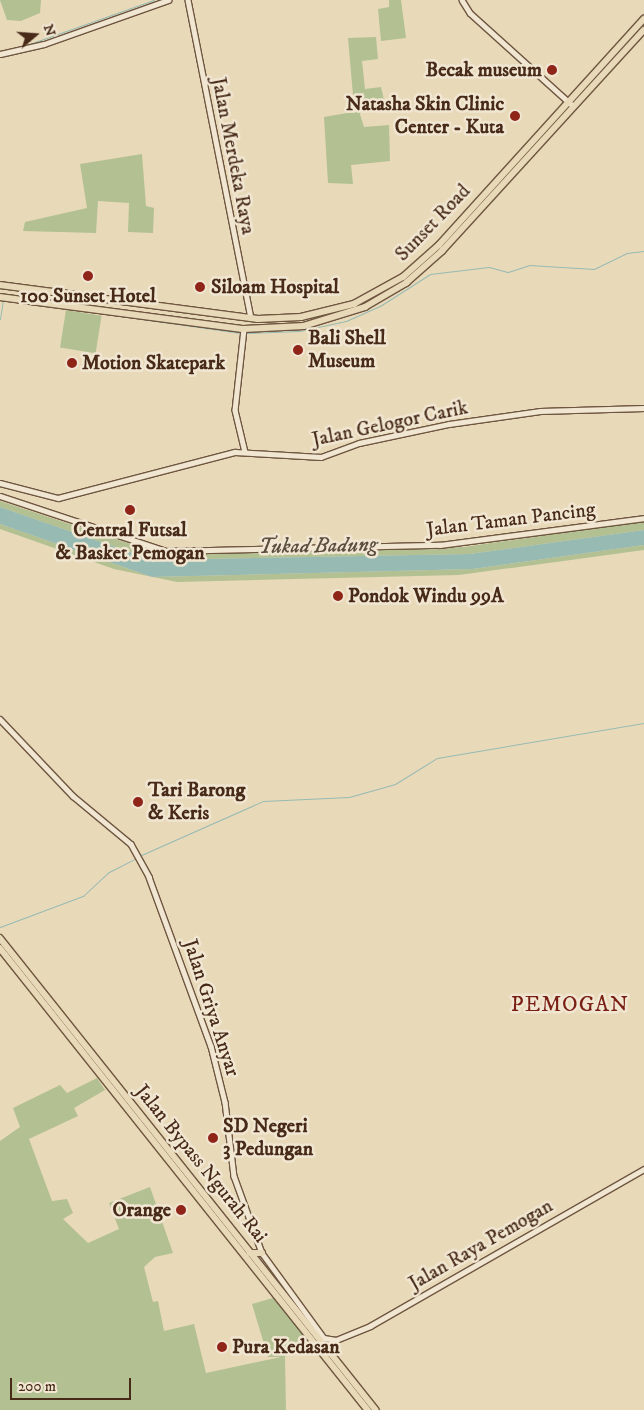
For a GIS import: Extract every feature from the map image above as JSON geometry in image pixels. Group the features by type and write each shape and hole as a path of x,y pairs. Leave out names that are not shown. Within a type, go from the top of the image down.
{"highway":[{"name":"Sunset Road","path":"0,286 251,318 327,313 369,297 404,277 443,242 644,19"},
{"name":"Sunset Road","path":"0,297 244,329 325,321 398,289 450,243 644,30"},
{"path":"124,313 126,302"},
{"name":"Jalan Bypass Ngurah Rai","path":"0,938 221,1220"},
{"name":"Jalan Bypass Ngurah Rai","path":"0,948 376,1410"},
{"path":"249,1254 262,1253"},
{"name":"Jalan Bypass Ngurah Rai","path":"249,1254 368,1410"},
{"path":"326,1349 330,1341"}],"main road":[{"path":"0,54 50,42 168,0"}],"street":[{"name":"Jalan Merdeka Raya","path":"188,0 251,318"},
{"path":"462,0 470,13 574,106"},
{"path":"244,329 235,410 245,452"},
{"name":"Jalan Gelogor Carik","path":"0,483 58,498 245,452 321,457 359,443 449,424 540,411 644,408"},
{"name":"Jalan Taman Pancing","path":"0,496 166,551 440,545 644,518"},
{"name":"Jalan Griya Anyar","path":"0,720 73,796 138,856 210,1046 225,1102 234,1176 262,1253 279,1282 330,1341"},
{"name":"Jalan Raya Pemogan","path":"330,1341 370,1326 644,1169"}],"green space":[{"path":"0,0 41,0 40,13 21,21 7,20"},
{"path":"389,0 401,0 406,38 381,41 378,9 389,7"},
{"path":"376,37 378,59 362,61 365,89 381,87 384,100 354,106 348,38"},
{"path":"359,111 364,127 389,125 390,161 351,165 353,184 328,183 324,117"},
{"path":"142,154 146,206 154,208 153,233 128,232 129,203 98,201 96,233 23,231 25,222 87,208 80,164"},
{"path":"66,310 102,316 96,353 60,348"},
{"path":"0,501 161,554 464,547 644,521 644,530 469,554 153,560 0,507"},
{"path":"0,524 151,577 114,569 0,529"},
{"path":"644,545 644,550 459,575 177,582 153,577 473,569"},
{"path":"97,1078 105,1090 74,1108 78,1116 29,1139 52,1201 67,1199 73,1213 63,1219 88,1243 119,1229 109,1203 150,1187 173,1253 155,1257 144,1267 153,1302 158,1301 164,1331 194,1324 206,1373 281,1357 268,1357 252,1304 276,1297 309,1340 296,1344 285,1357 286,1410 0,1410 0,1141 20,1127 13,1108 60,1085 67,1093"}],"water":[{"name":"Tukad Badung","path":"0,507 153,560 469,554 644,530 644,545 473,569 152,577 0,524"}],"waterway":[{"path":"21,47 154,0"},
{"path":"246,333 299,331 346,321 380,306 430,274 489,267 508,272 529,265 594,269 627,253 644,251"},
{"path":"0,319 3,300"},
{"path":"56,307 242,333"},
{"path":"139,856 263,801 349,797 395,784 437,758 644,723"},
{"path":"0,927 83,896 109,872 136,858"}],"place":[{"name":"Becak museum","path":"552,70"},
{"name":"Natasha Skin Clinic Center - Kuta","path":"515,116"},
{"name":"100 Sunset Hotel","path":"88,276"},
{"name":"Siloam Hospital","path":"200,287"},
{"name":"Bali Shell Museum","path":"298,350"},
{"name":"Motion Skatepark","path":"72,363"},
{"name":"Central Futsal & Basket Pemogan","path":"130,510"},
{"name":"Pondok Windu 99A","path":"338,596"},
{"name":"Tari Barong & Keris","path":"138,802"},
{"name":"SD Negeri 3 Pedungan","path":"213,1138"},
{"name":"Orange","path":"181,1210"},
{"name":"Pura Kedasan","path":"222,1347"}],"district":[{"name":"PEMOGAN","path":"570,1005"}]}
